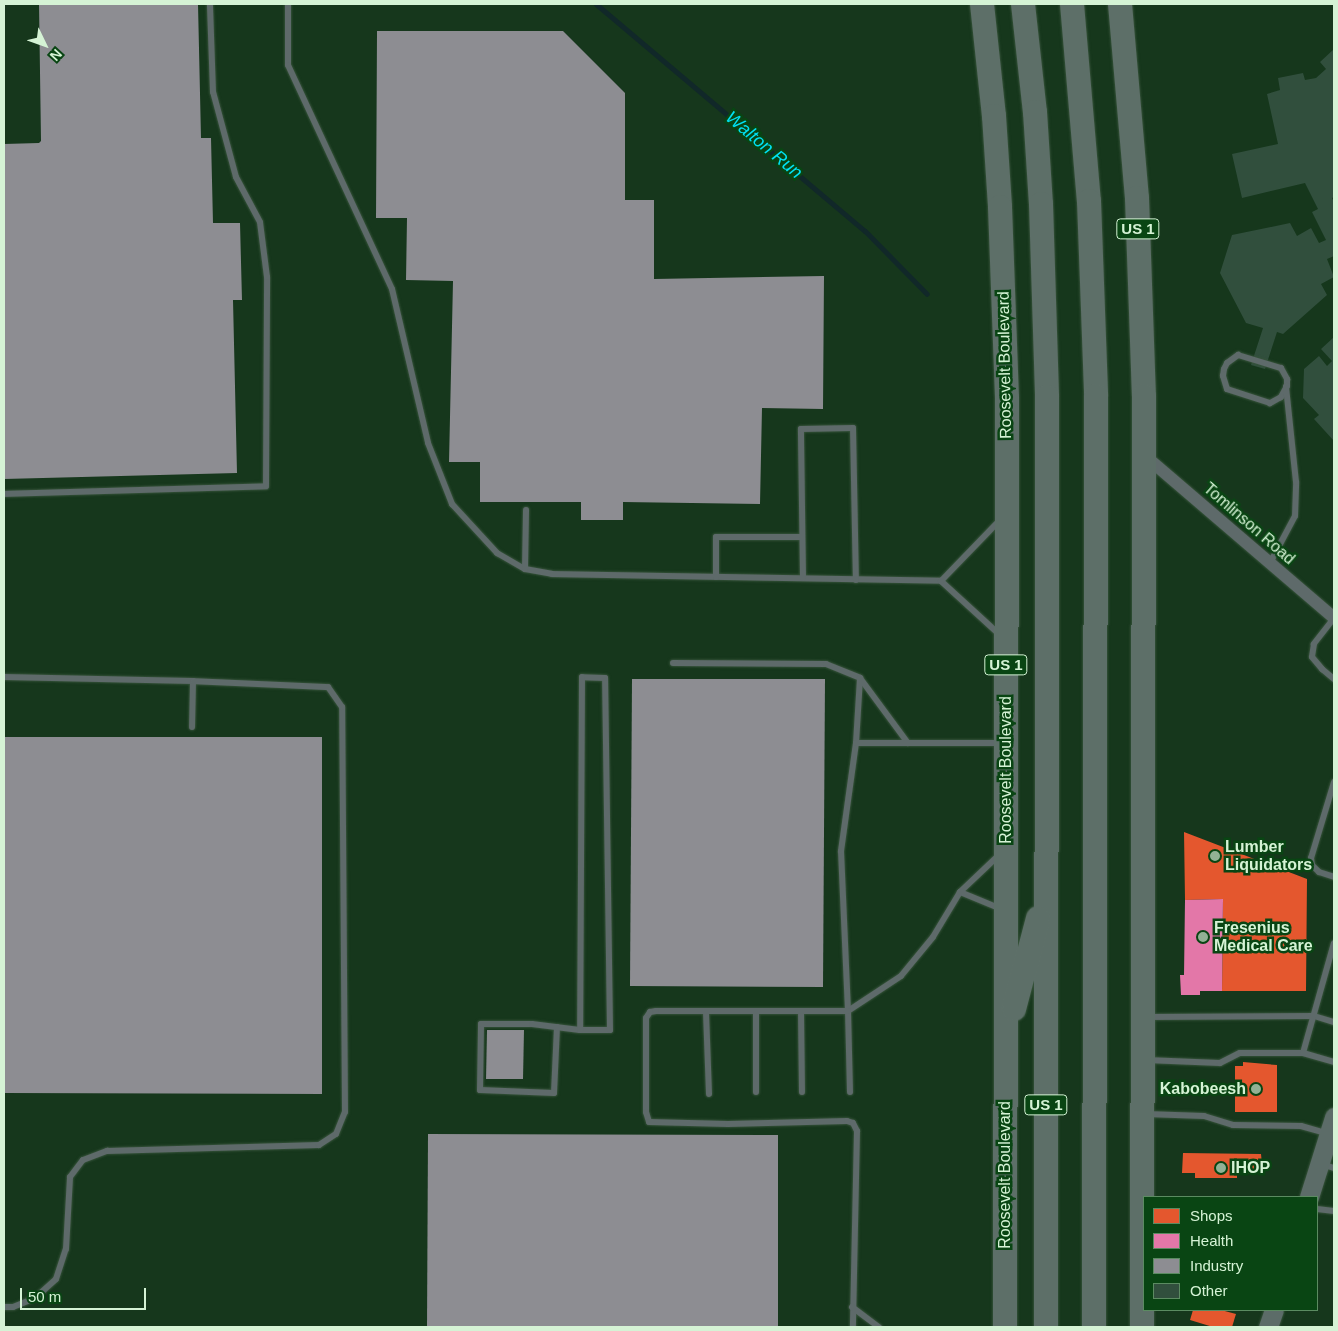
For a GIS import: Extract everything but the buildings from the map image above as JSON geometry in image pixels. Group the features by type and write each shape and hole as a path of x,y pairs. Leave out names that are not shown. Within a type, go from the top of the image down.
{"highway":[{"name":"Roosevelt Boulevard","path":"982,4 994,116 1000,207 1007,398 1005,1327"},
{"name":"US 1","path":"1120,4 1137,198 1144,455 1142,1327"},
{"path":"1073,8 1089,202 1096,396 1094,1327"},
{"name":"US 1","path":"1023,9 1040,204 1047,397 1046,1327"},
{"path":"1005,1046 1046,883"}],"main road":[{"path":"1310,1196 1327,1166 1332,1126"},
{"path":"1268,1327 1274,1311"}],"street":[{"name":"Tomlinson Road","path":"1144,455 1334,618"}],"lane":[{"path":"4,494 266,486 267,277 260,222 236,177 213,92 210,4"},
{"path":"288,4 288,65 392,289 428,443 452,504 497,553 525,569 552,574 941,581 1006,641"},
{"path":"1270,563 1295,516 1296,482 1286,387 1287,379 1281,368 1238,355 1227,363 1224,369 1223,376 1227,389 1270,403 1281,397 1286,387"},
{"path":"803,578 801,429 853,428 856,580"},
{"path":"525,569 526,510"},
{"path":"941,581 1006,514"},
{"path":"716,577 716,537 802,537"},
{"path":"1334,618 1314,644 1312,657 1334,679"},
{"path":"673,664 826,664 860,678 908,743"},
{"path":"4,677 192,681 328,687 342,707 345,1112 336,1134 319,1145 107,1151 83,1160 70,1177 66,1249 56,1279 35,1298 13,1307 4,1307"},
{"path":"557,1027 554,1093 480,1090 481,1024 532,1024 557,1027 580,1030 610,1030 605,678 582,677 580,1030"},
{"path":"850,1092 841,851 856,743 860,678"},
{"path":"192,681 192,727"},
{"path":"856,743 1006,743"},
{"path":"1334,782 1311,858 1312,865 1320,872 1334,877"},
{"path":"853,1327 857,1131 853,1123 847,1121 728,1124 649,1122 646,1112 646,1018 650,1012 656,1011 848,1011 901,976 933,937 960,892 1006,849"},
{"path":"960,892 1006,911"},
{"path":"1303,1053 1334,943"},
{"path":"756,1011 756,1092"},
{"path":"801,1011 802,1092"},
{"path":"706,1012 709,1094"},
{"path":"1142,1017 1314,1016 1334,1022"},
{"path":"1142,1060 1220,1063 1240,1053 1303,1053 1334,1062"},
{"path":"1142,1114 1204,1116 1233,1125 1332,1126"},
{"path":"1318,1209 1334,1211"},
{"path":"852,1307 879,1327"}],"waterway":[{"name":"Walton Run","path":"596,4 865,231 927,294"}],"place":[{"name":"Lumber Liquidators","path":"1215,856"},
{"name":"Fresenius Medical Care","path":"1203,937"},
{"name":"Kabobeesh","path":"1256,1089"},
{"name":"IHOP","path":"1221,1168"}]}
